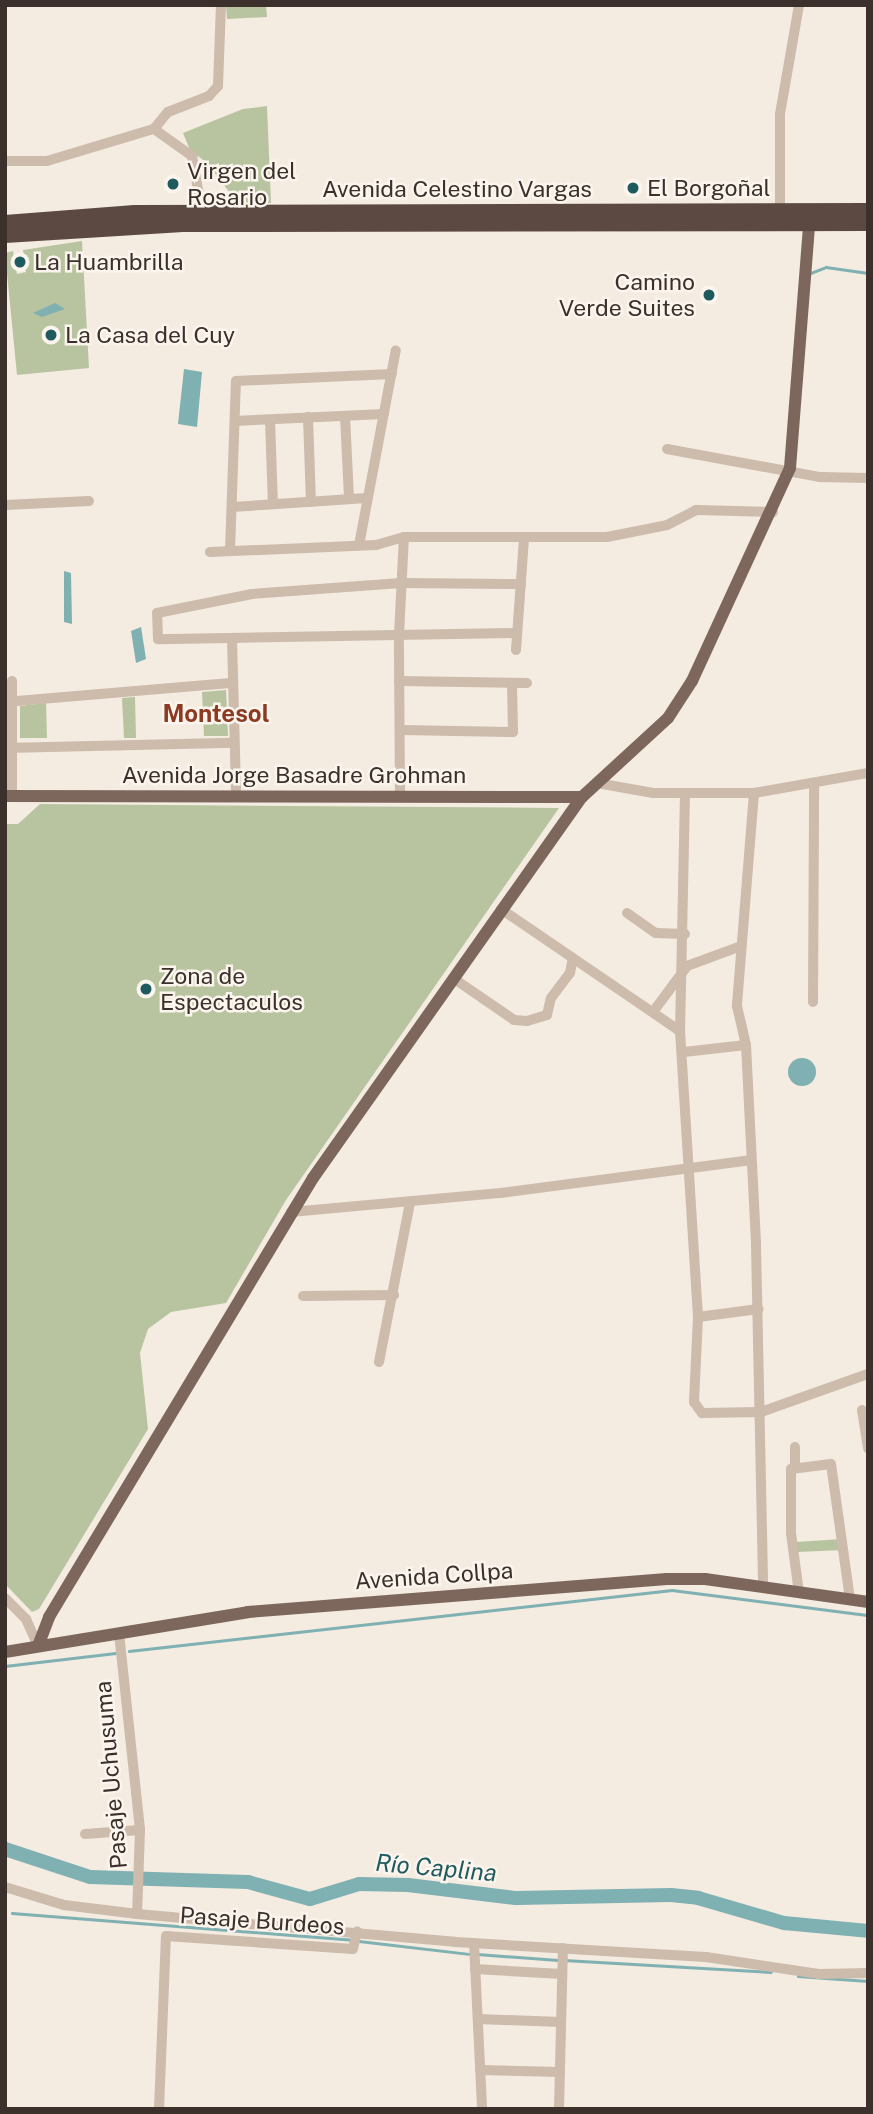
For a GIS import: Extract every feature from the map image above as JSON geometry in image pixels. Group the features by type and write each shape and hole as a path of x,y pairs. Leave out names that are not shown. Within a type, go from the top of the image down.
{"highway":[{"name":"Avenida Celestino Vargas","path":"758,217 780,211 868,223"},
{"name":"Avenida Celestino Vargas","path":"5,235 228,218 810,217 868,211"},
{"name":"Avenida Celestino Vargas","path":"5,223 202,212 228,218"}],"main road":[{"path":"38,1646 48,1617 291,1212 582,797 679,702 773,512 790,468 810,217"},
{"name":"Avenida Jorge Basadre Grohman","path":"8,796 582,797"},
{"name":"Avenida Collpa","path":"5,1652 248,1612 667,1579 763,1587 868,1602"}],"street":[{"path":"5,161 47,161 154,129 168,113 209,96 218,86 220,5"},
{"path":"780,211 780,114 799,5"},
{"path":"154,129 192,156 202,212"},
{"path":"359,545 396,350"},
{"path":"230,551 236,382 392,374"},
{"path":"235,421 384,414"},
{"path":"345,416 349,499"},
{"path":"308,418 311,502"},
{"path":"270,419 273,504"},
{"path":"667,449 790,468 820,477 868,478"},
{"path":"232,507 367,498"},
{"path":"5,505 89,501"},
{"path":"210,552 359,545 404,537 576,539 644,532 709,508 773,512"},
{"path":"400,796 399,635 404,537"},
{"path":"516,650 524,538"},
{"path":"517,633 158,639 157,613 252,594 401,583 521,584"},
{"path":"232,638 236,796"},
{"path":"8,796 9,702 12,681"},
{"path":"400,681 527,683"},
{"path":"9,702 233,683"},
{"path":"400,730 513,732 512,683"},
{"path":"8,748 234,743"},
{"path":"597,783 685,794 754,793 814,785 868,773"},
{"path":"813,1002 814,785"},
{"path":"754,793 737,1014 746,1045 758,1310 763,1587"},
{"path":"685,794 685,934 680,1031 684,1052 698,1317 696,1410 761,1412 868,1374"},
{"path":"501,909 680,1031"},
{"path":"627,913 656,933 685,934"},
{"path":"653,1012 683,975 687,966 741,946"},
{"path":"453,978 514,1020 527,1021 547,1016 555,992 570,973 573,958"},
{"path":"684,1052 746,1045"},
{"path":"291,1212 410,1203 691,1171 750,1160"},
{"path":"379,1362 410,1203"},
{"path":"303,1296 394,1295"},
{"path":"698,1317 758,1310"},
{"path":"863,1410 868,1449"},
{"path":"795,1447 795,1465 791,1469 791,1534 799,1593"},
{"path":"795,1465 833,1466 850,1599"},
{"path":"5,1598 26,1619 38,1646"},
{"name":"Pasaje Uchusuma","path":"119,1633 140,1830 142,1869 137,1914"},
{"path":"85,1834 140,1830"},
{"path":"5,1887 64,1905 357,1937 475,1955 562,1961 706,1957 819,1974 868,1973"},
{"name":"Pasaje Burdeos","path":"159,2109 166,1936 354,1949 357,1937"},
{"path":"475,1955 562,1961"},
{"path":"475,1955 482,2109"},
{"path":"559,2109 562,1961"},
{"path":"478,2019 561,2022"},
{"path":"480,2070 560,2072"}],"green space":[{"path":"226,5 266,5 267,17 227,19"},
{"path":"267,106 271,203 237,202 207,163 190,150 183,133 243,109"},
{"path":"82,241 89,368 17,375 5,253 13,251 17,274 26,272 23,250"},
{"path":"226,690 228,736 204,736 202,692"},
{"path":"135,697 136,738 124,738 122,698"},
{"path":"46,703 47,738 20,738 20,706"},
{"path":"40,804 559,808 286,1200 226,1303 171,1312 148,1329 140,1353 148,1429 39,1609 32,1612 5,1584 5,824 18,824"},
{"path":"842,1539 843,1550 797,1552 796,1542"}],"water":[{"path":"55,303 65,309 42,317 33,313"},
{"path":"184,369 202,372 197,427 178,424"},
{"path":"64,571 71,573 72,624 64,622"},
{"path":"141,627 146,659 136,663 131,631"},
{"path":"802,1058 812,1062 816,1072 812,1082 802,1086 792,1082 788,1072 792,1062"}],"waterway":[{"path":"811,273 826,267 868,273"},
{"path":"129,1651 672,1590 868,1615"},
{"path":"5,1666 115,1653"},
{"name":"Río Caplina","path":"5,1849 90,1877 248,1882 310,1899 359,1884 408,1885 516,1898 671,1895 698,1898 784,1923 868,1931"},
{"path":"12,1913 352,1940"},
{"path":"359,1941 470,1954"},
{"path":"477,1954 558,1960"},
{"path":"564,1960 771,1972"},
{"path":"798,1976 868,1981"}],"place":[{"name":"Virgen del Rosario","path":"173,184"},
{"name":"El Borgoñal","path":"633,188"},
{"name":"La Huambrilla","path":"20,262"},
{"name":"Camino Verde Suites","path":"709,295"},
{"name":"La Casa del Cuy","path":"51,335"},
{"name":"Zona de Espectaculos","path":"146,989"}],"district":[{"name":"Montesol","path":"216,714"}]}
